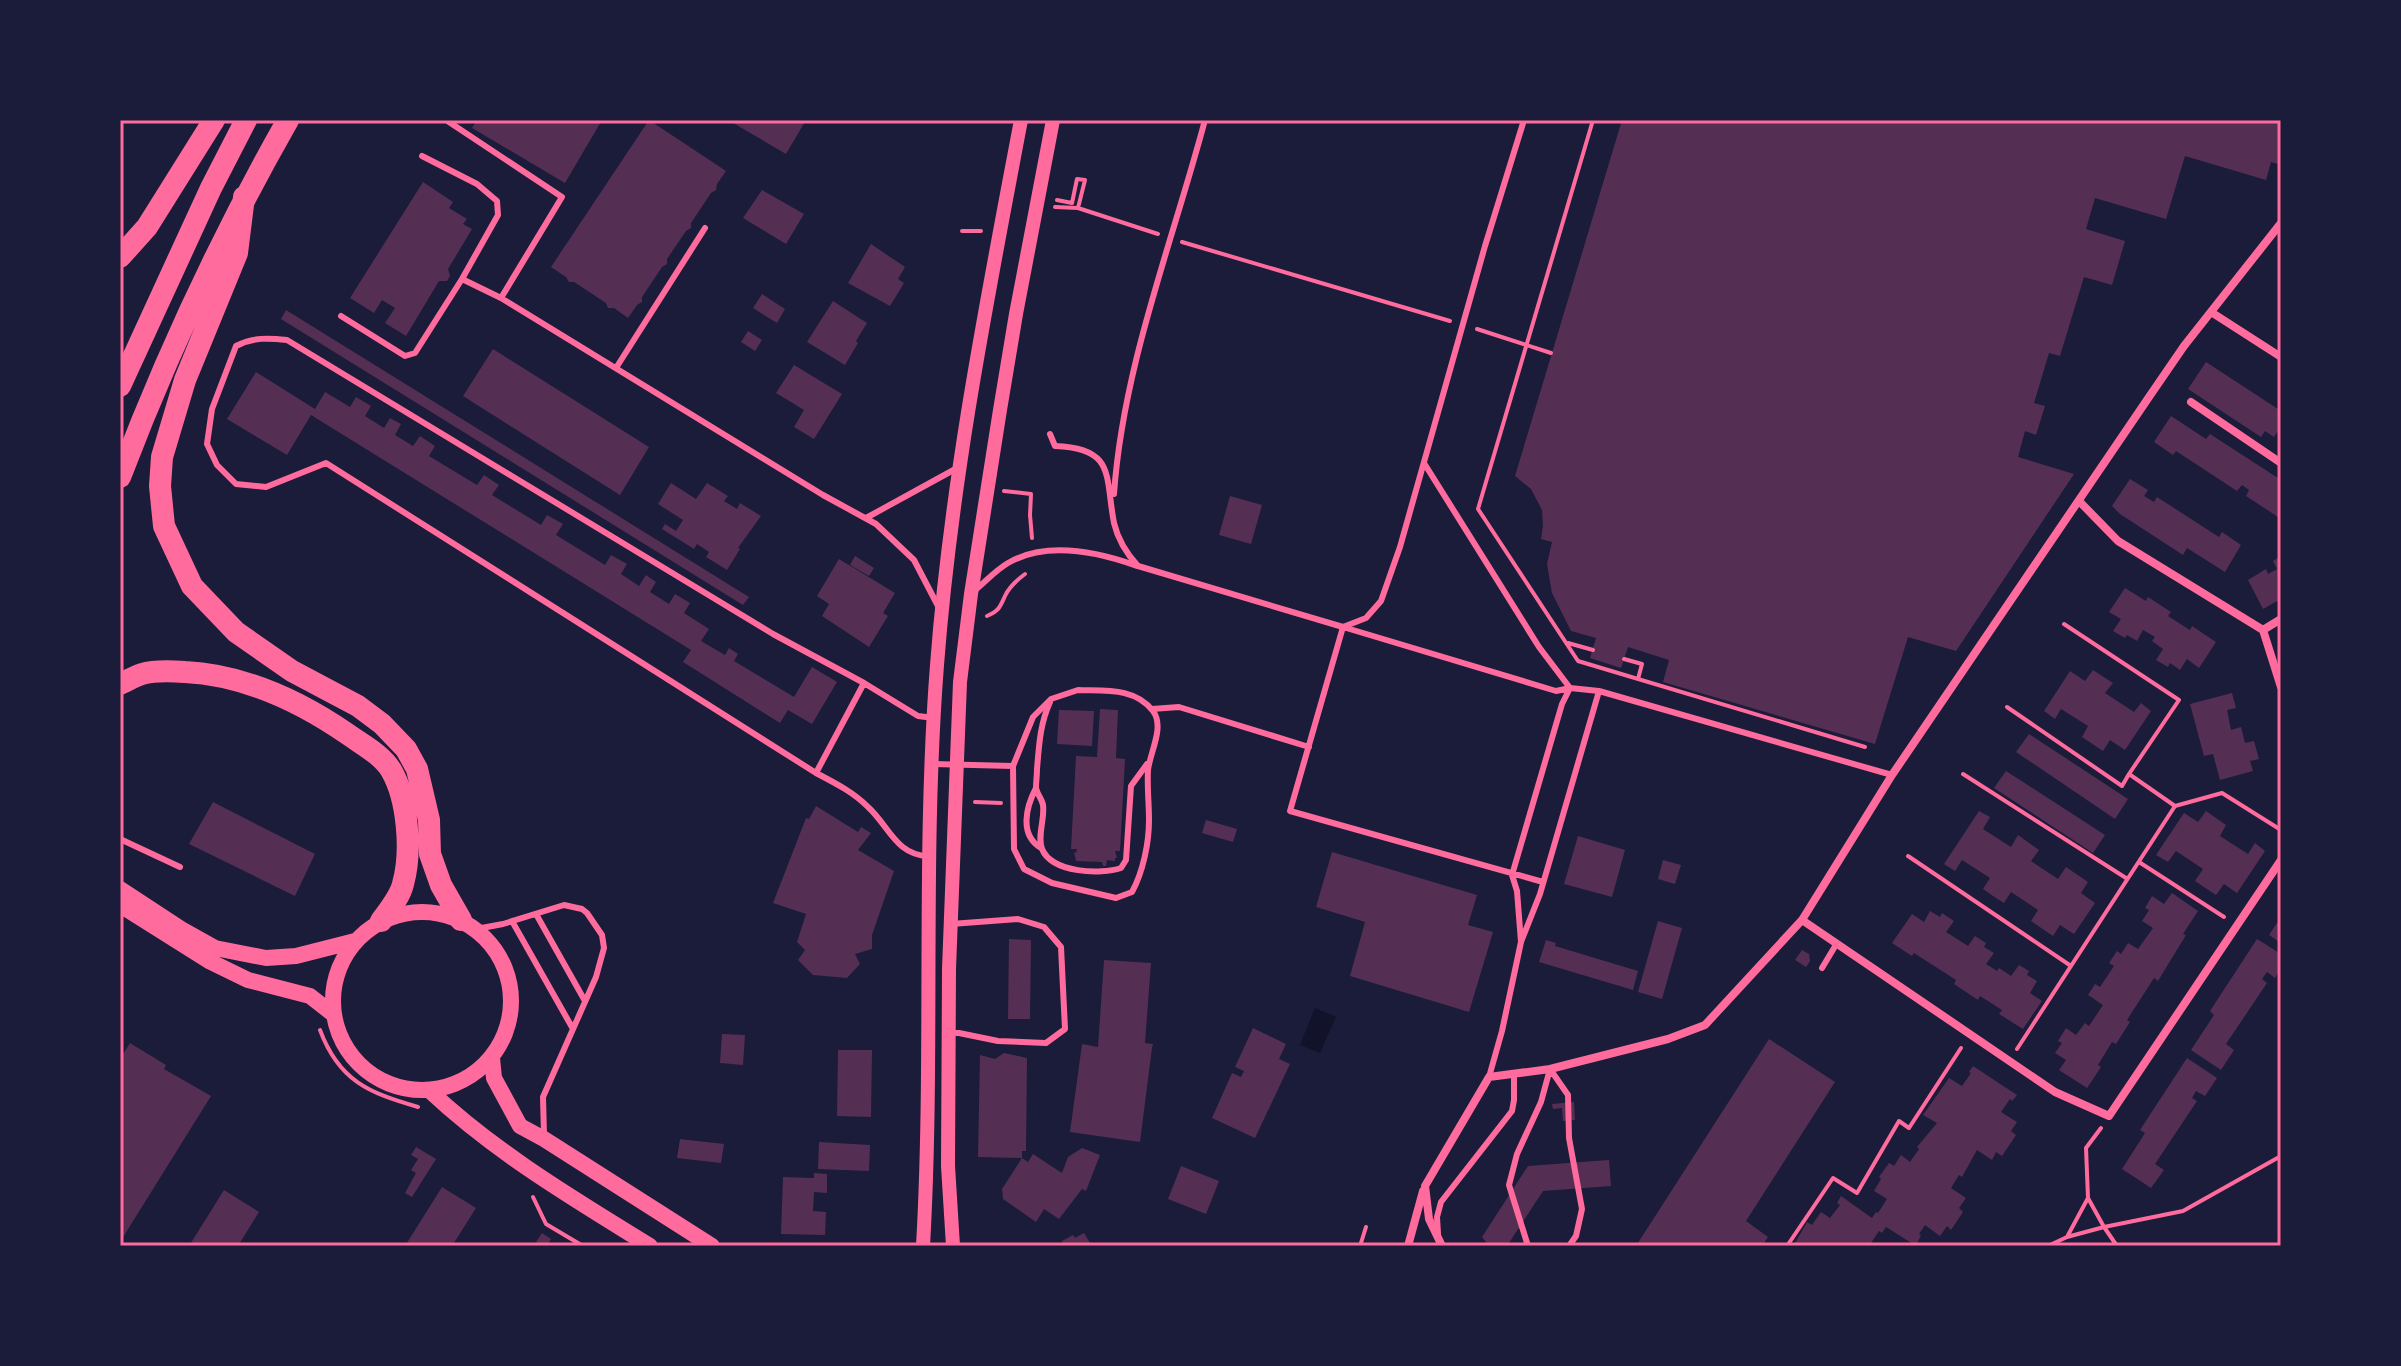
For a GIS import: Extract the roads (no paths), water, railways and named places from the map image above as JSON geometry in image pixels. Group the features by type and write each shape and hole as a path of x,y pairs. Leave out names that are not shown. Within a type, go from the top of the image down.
{"highway":[{"path":"120,257 147,227 214,120"},
{"path":"120,386 211,188 246,120"},
{"path":"120,477 183,327 244,197 288,120"},
{"path":"244,197 237,253 185,380 162,457 160,486 164,526 192,586 236,632 292,671 358,706 382,724 406,749 417,769 429,820 430,854 441,885 468,924"},
{"path":"120,684 145,673 175,671 227,676 255,685 323,717 374,752 390,769 406,818 403,885 381,921"}],"main road":[{"path":"120,889 215,948 266,958 296,956 355,941"},
{"path":"120,905 209,961 248,980 310,996 333,1014"},
{"path":"407,912 434,912 468,924 493,946 505,967 511,990 511,1014 504,1037 492,1058 473,1076 454,1086 430,1091 398,1088 369,1074 347,1051 333,1014 332,993 340,965 355,941 381,921 407,912"},
{"path":"492,1058 494,1078 520,1126 712,1246"},
{"path":"430,1091 457,1117 506,1155 650,1246"}],"street":[{"path":"923,1246 934,718 942,613 959,467 1021,120"},
{"path":"953,1246 948,1166 950,924 960,682 1016,314 1053,120"},
{"path":"1408,1246 1425,1186 1489,1077 1550,1069 1668,1039 1705,1025 1802,920 1892,775 2167,371 2281,223"},
{"path":"2211,312 2281,357"},
{"path":"2191,402 2281,463"},
{"path":"2079,501 2118,541 2263,630 2281,687"},
{"path":"2263,630 2281,619"},
{"path":"1802,920 2055,1092 2109,1116 2281,860"},
{"path":"1425,1186 1429,1219 1440,1242"}],"lane":[{"path":"446,120 562,197 501,298"},
{"path":"1113,510 1117,451 1129,388 1205,120"},
{"path":"1343,627 1366,618 1381,601 1524,120"},
{"path":"341,316 405,356 415,353 498,215 497,201 477,184 422,156"},
{"path":"616,368 705,228"},
{"path":"462,279 501,298 823,495 876,524 914,560 942,613"},
{"path":"931,856 914,856 898,844 870,808 845,788 816,773 326,463 266,487 236,484 217,465 207,444 212,409 236,346 247,340 287,340 773,634 918,716 934,718"},
{"path":"1050,434 1055,446 1086,452 1106,469 1121,543 1138,566"},
{"path":"1424,463 1539,647 1570,688"},
{"path":"866,518 959,467"},
{"path":"971,594 1008,563 1034,553 1069,550 1113,557 1556,691 1570,688 1599,691 1892,775"},
{"path":"1343,627 1290,811 1543,882"},
{"path":"816,773 864,683"},
{"path":"1521,942 1517,891 1512,875 1562,704 1570,688"},
{"path":"1078,690 1130,694 1152,709 1158,719 1146,790 1149,824 1139,879 1132,892 1116,898 1052,883 1024,869 1014,849 1013,766 1033,717 1051,699 1078,690"},
{"path":"1489,1077 1521,942 1543,882 1599,691"},
{"path":"1051,699 1040,732 1036,788 1029,802 1027,834 1049,859 1080,871 1121,868 1126,860 1131,786 1149,761"},
{"path":"1152,709 1179,707 1309,747"},
{"path":"933,764 1013,766"},
{"path":"1036,788 1043,807 1041,848"},
{"path":"120,839 180,867"},
{"path":"468,924 503,924 564,905 582,909 602,935 604,948 596,977 543,1097 544,1139"},
{"path":"536,914 585,1001"},
{"path":"949,1033 998,1041 1046,1043 1065,1029 1061,947 1044,927 1018,919 950,924"},
{"path":"512,921 573,1029"},
{"path":"1822,968 1837,943"},
{"path":"1528,1246 1509,1185 1517,1154 1541,1102 1550,1069"},
{"path":"1550,1069 1568,1095 1569,1138 1582,1209 1576,1236 1569,1246"},
{"path":"1440,1242 1437,1217 1441,1202 1512,1111 1514,1073"}]}
